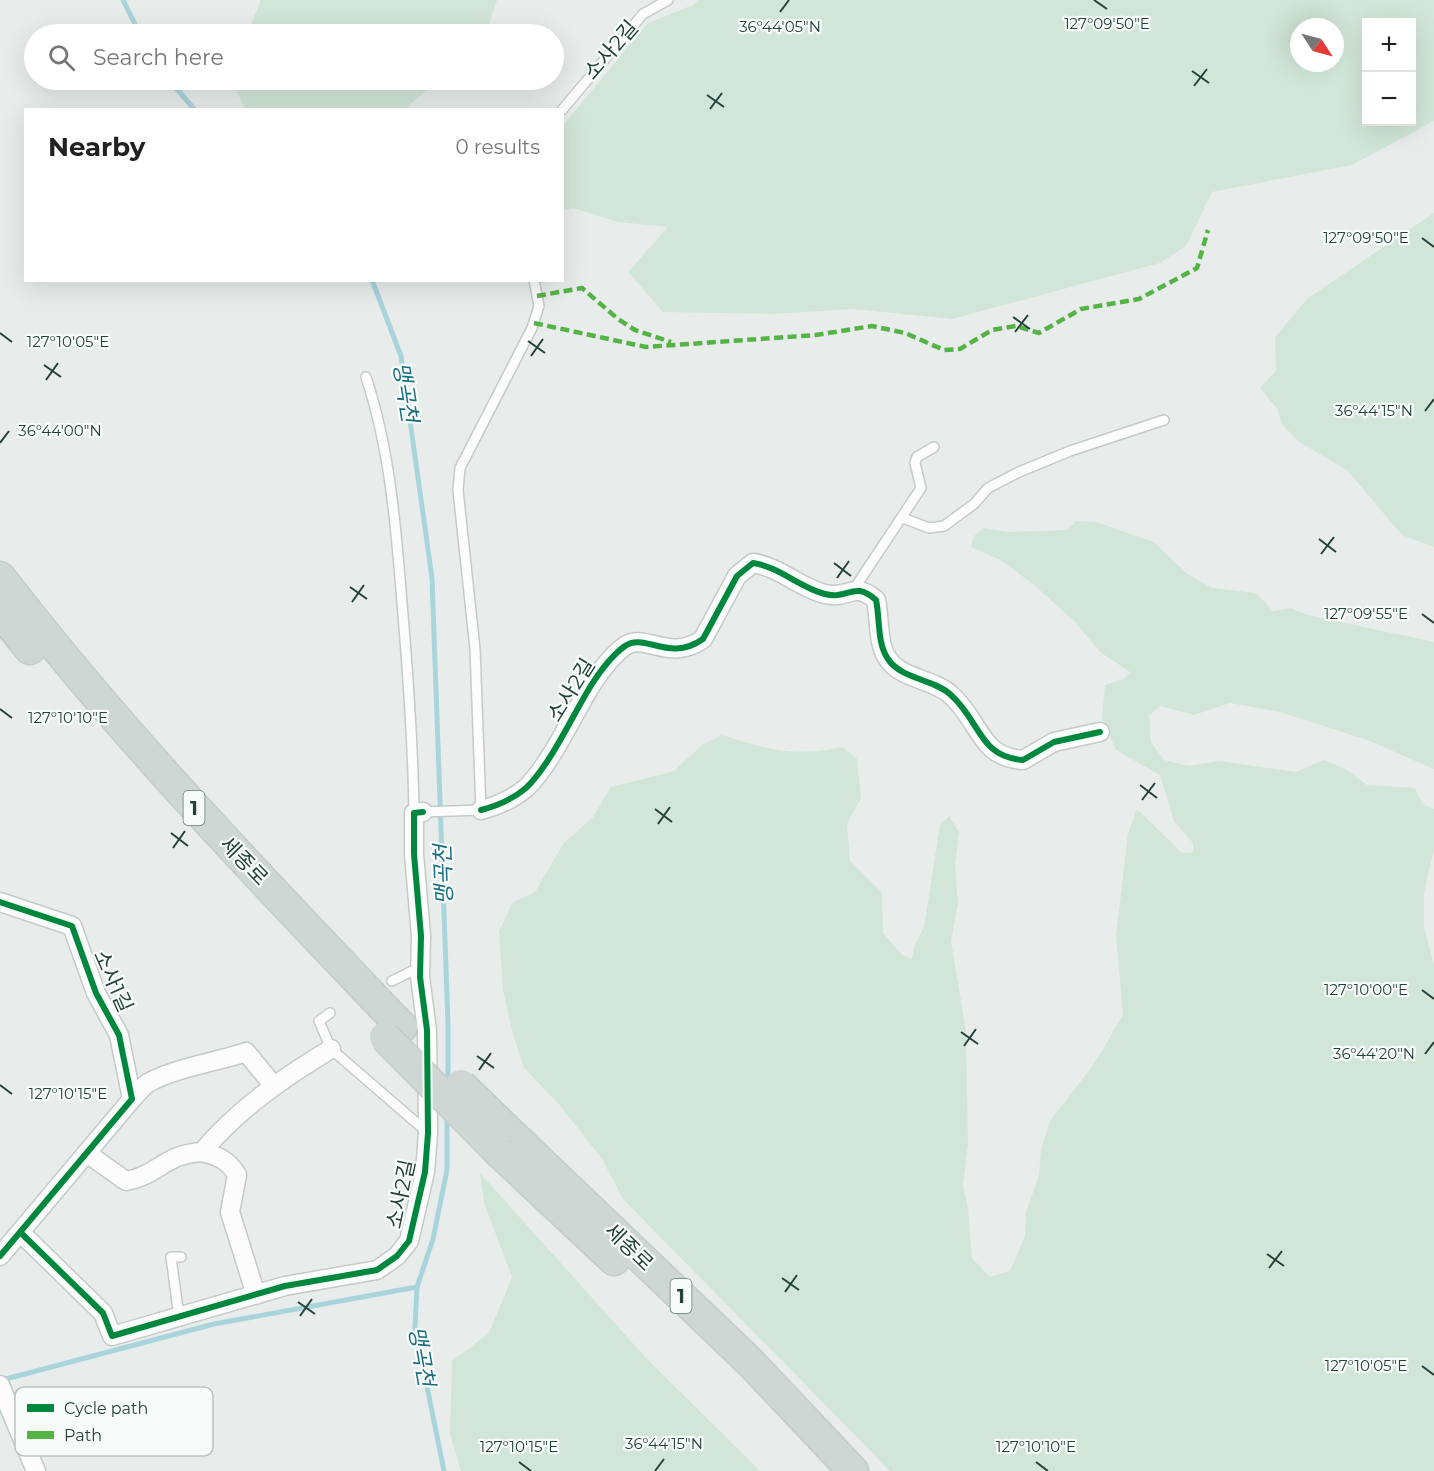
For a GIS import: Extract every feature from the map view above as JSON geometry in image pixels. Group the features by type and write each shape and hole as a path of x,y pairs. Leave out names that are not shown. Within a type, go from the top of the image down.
{"main road":[{"name":"세종로","path":"0,577 66,663 394,1032"},
{"name":"세종로","path":"0,612 49,673 192,831 394,1032"},
{"name":"1","path":"394,1032 502,1140"},
{"name":"세종로","path":"502,1140 828,1471"},
{"name":"세종로","path":"502,1140 750,1362 853,1471"}],"street":[{"name":"소사2길","path":"478,810 498,805 525,788 558,742 605,664 627,644 637,642 682,650 703,639 737,576 745,567 753,563 766,565 821,593 832,596 854,589"},
{"path":"854,589 866,592 876,600 882,649 888,660 897,669 949,693 968,710 986,742 997,755 1023,760 1054,742 1100,732"},
{"name":"소사2길","path":"20,1232 103,1313 112,1336 285,1286 377,1270 397,1256 409,1240 416,1213 425,1172 428,1133 427,1030 420,967 421,936 414,854 419,812"},
{"name":"소사1길","path":"0,902 72,926 96,993 119,1035 132,1099"},
{"path":"202,1152 222,1128 273,1085 330,1049"},
{"path":"0,1256 147,1083 246,1052 273,1085"},
{"path":"88,1154 126,1181 144,1178 165,1161 185,1153 202,1152 220,1156 231,1165 237,1175 230,1212 256,1294"},
{"path":"0,1385 15,1420"},
{"path":"30,1456 36,1471"}],"lane":[{"name":"소사2길","path":"564,108 643,14 668,0"},
{"path":"478,810 475,649 458,490 460,468 532,328 539,306 534,282"},
{"path":"366,377 381,421 396,531 419,812"},
{"path":"903,518 929,528 944,526 974,504 988,488 1019,472 1070,451 1164,420"},
{"path":"854,589 921,489 915,463 917,457 934,447"},
{"name":"소사2길","path":"419,812 478,810"},
{"path":"393,981 420,967"},
{"path":"330,1013 319,1022 330,1049 428,1133"},
{"path":"179,1317 171,1257 181,1257"}],"green space":[{"path":"261,0 497,0 489,24 251,24"},
{"path":"698,0 1434,0 1434,121 1352,165 1212,192 1186,246 1160,263 952,319 853,309 774,314 663,312 628,272 668,227 618,222 573,208 564,210 564,124 648,23 693,5"},
{"path":"236,90 427,90 406,108 245,108"},
{"path":"1434,213 1434,547 1402,535 1348,471 1298,441 1281,423 1278,410 1260,388 1276,371 1275,337 1308,298"},
{"path":"1076,521 1096,522 1154,542 1186,573 1212,588 1256,593 1273,611 1291,608 1308,615 1434,642 1434,769 1367,740 1280,712 1230,703 1194,715 1160,706 1149,716 1151,742 1164,760 1189,766 1219,761 1296,772 1324,760 1347,770 1367,785 1415,788 1423,804 1434,809 1434,848 1424,893 1424,928 1434,965 1434,1471 890,1471 623,1199 602,1159 558,1103 524,1068 512,1031 503,990 499,931 513,902 535,892 563,844 593,817 611,787 674,771 702,745 722,735 754,745 796,752 843,747 857,759 861,798 847,824 850,861 882,893 883,933 902,955 912,959 914,947 924,927 940,825 949,816 959,832 955,865 958,904 951,941 966,1031 968,1144 963,1185 968,1208 972,1258 990,1277 1010,1271 1025,1236 1026,1212 1039,1175 1041,1149 1050,1121 1094,1064 1123,1015 1116,936 1128,833 1137,809 1182,853 1193,852 1193,843 1174,821 1160,775 1116,750 1102,719 1105,685 1124,679 1130,672 1100,652 1075,622 1033,584 1000,560 971,547 974,536 984,528 1009,532 1067,530"},
{"path":"480,1173 647,1359 760,1471 461,1471 450,1434 452,1361 489,1333 512,1277 484,1203"}],"waterway":[{"name":"맹곡천","path":"123,0 135,24"},
{"name":"맹곡천","path":"178,90 193,108"},
{"name":"맹곡천","path":"373,282 401,356 432,578 448,1024 448,1083"},
{"name":"맹곡천","path":"444,1471 415,1327 417,1287 433,1239 447,1170 447,1117"},
{"path":"2,1380 214,1324 417,1287"}],"marked path":[{"path":"534,323 646,347 816,335 872,326 905,333 944,350 960,349 992,330 1016,326 1039,333 1081,309 1139,299 1197,268 1208,230"},
{"path":"537,296 582,288 618,319 635,330 671,342"}],"cycle path":[{"path":"481,810 516,796 535,778 553,752 592,684 615,654 633,643 641,642 679,648 691,646 703,639 737,576 753,563 763,565 825,594 840,595 862,591 876,600 880,638 888,659 901,671 936,685 951,695 961,705 989,745 997,752 1023,760 1054,742 1100,732"},
{"path":"20,1232 103,1313 112,1336 285,1286 377,1270 397,1256 409,1241 425,1172 428,1133 427,1030 420,977 421,936 414,854 414,813 423,812"},
{"path":"0,902 72,926 96,993 119,1035 132,1099 0,1256"}]}
